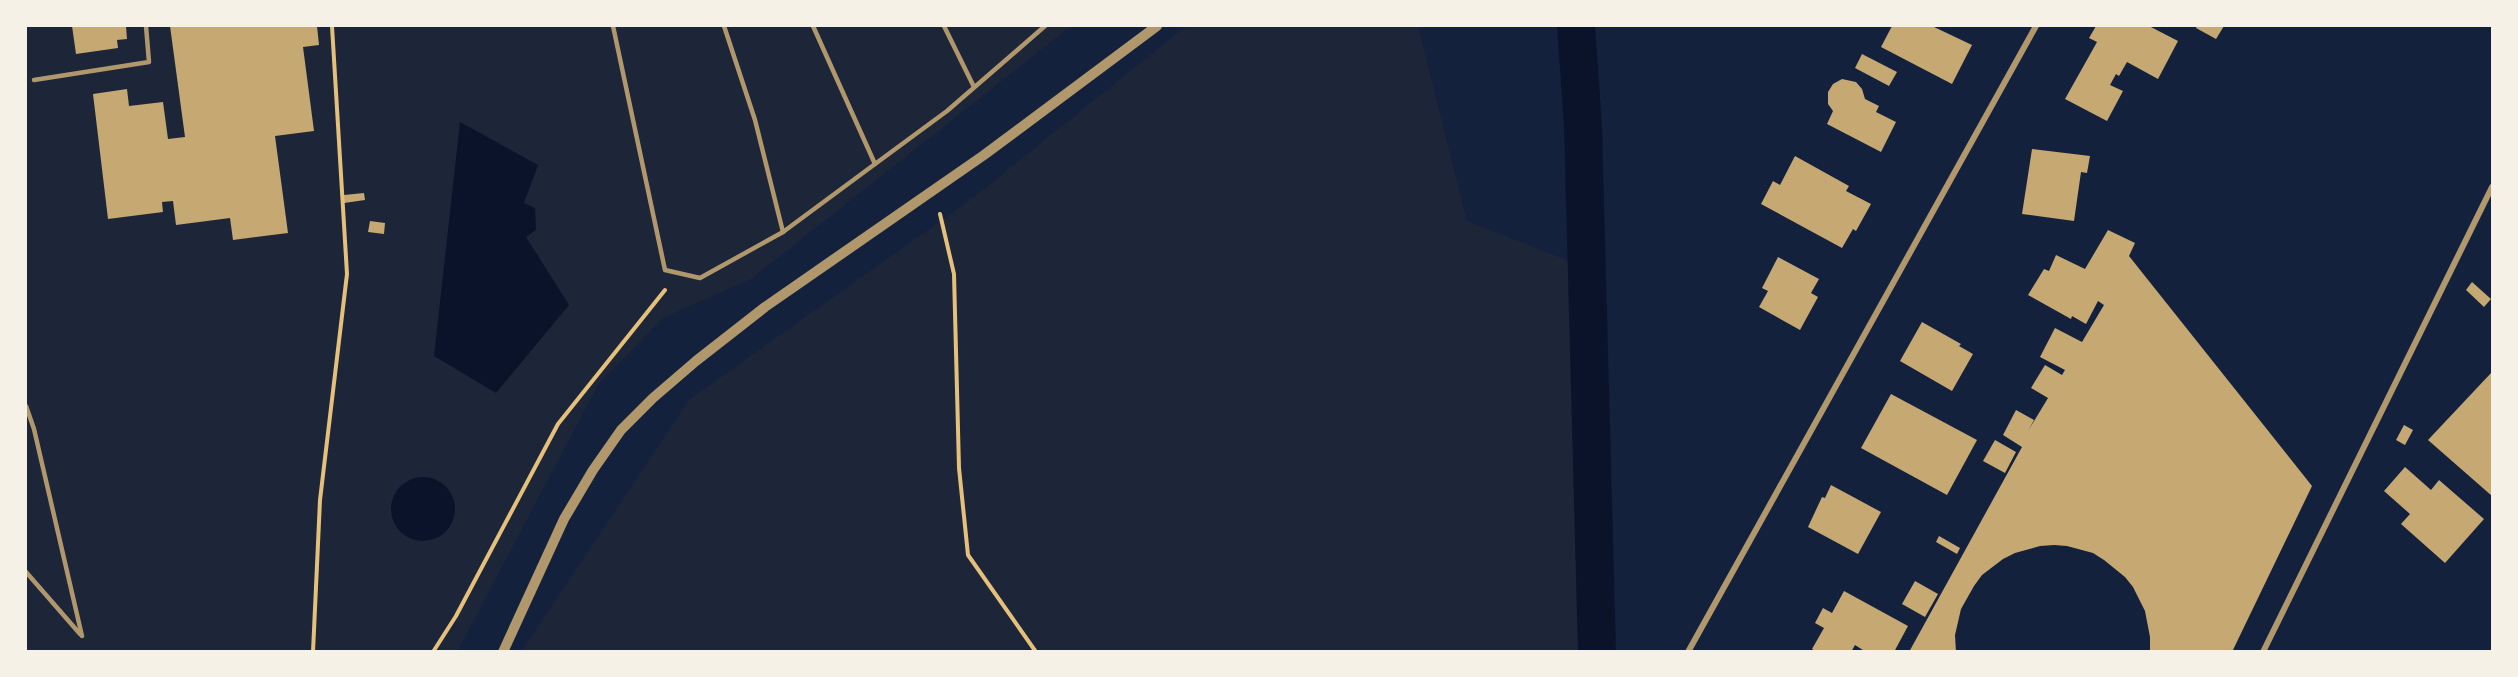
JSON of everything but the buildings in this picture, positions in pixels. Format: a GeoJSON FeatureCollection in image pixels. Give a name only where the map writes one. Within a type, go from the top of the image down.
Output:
{"type":"FeatureCollection","features":[{"type":"Feature","properties":{"kind":"street"},"geometry":{"type":"LineString","coordinates":[[503,651],[564,519],[593,470],[621,430],[653,398],[765,307],[984,155],[1157,26]]}},
{"type":"Feature","properties":{"kind":"street"},"geometry":{"type":"LineString","coordinates":[[1688,651],[2036,26]]}},
{"type":"Feature","properties":{"kind":"street"},"geometry":{"type":"LineString","coordinates":[[2263,651],[2493,187]]}},
{"type":"Feature","properties":{"kind":"lane"},"geometry":{"type":"LineString","coordinates":[[34,80],[149,62],[146,26]]}},
{"type":"Feature","properties":{"kind":"lane"},"geometry":{"type":"LineString","coordinates":[[613,26],[665,270],[700,278],[783,232],[875,165],[947,111],[1045,26]]}},
{"type":"Feature","properties":{"kind":"lane"},"geometry":{"type":"LineString","coordinates":[[723,26],[754,120],[783,232]]}},
{"type":"Feature","properties":{"kind":"lane"},"geometry":{"type":"LineString","coordinates":[[813,26],[875,165]]}},
{"type":"Feature","properties":{"kind":"lane"},"geometry":{"type":"LineString","coordinates":[[944,26],[974,87]]}},
{"type":"Feature","properties":{"kind":"lane"},"geometry":{"type":"LineString","coordinates":[[26,406],[34,429],[82,636],[26,572]]}},
{"type":"Feature","properties":{"kind":"path"},"geometry":{"type":"LineString","coordinates":[[313,651],[320,500],[347,274],[332,26]]}},
{"type":"Feature","properties":{"kind":"path"},"geometry":{"type":"LineString","coordinates":[[934,188],[954,274],[959,468],[968,555],[1036,651]]}},
{"type":"Feature","properties":{"kind":"path"},"geometry":{"type":"LineString","coordinates":[[433,651],[456,616],[558,424],[678,273]]}},
{"type":"Feature","properties":{"kind":"shaded area"},"geometry":{"type":"Polygon","coordinates":[[[26,26],[1071,26],[751,279],[663,318],[599,383],[457,652],[26,651],[26,26]]]}},
{"type":"Feature","properties":{"kind":"shaded area"},"geometry":{"type":"Polygon","coordinates":[[[1186,26],[1418,26],[1467,221],[1587,268],[1611,651],[521,652],[690,399],[973,198],[1186,26]]]}},
{"type":"Feature","properties":{"kind":"shaded area"},"geometry":{"type":"Polygon","coordinates":[[[460,122],[538,165],[524,203],[535,208],[536,230],[526,237],[569,305],[496,393],[434,356],[460,122]]]}},
{"type":"Feature","properties":{"kind":"shaded area"},"geometry":{"type":"Polygon","coordinates":[[[423,477],[441,483],[449,491],[455,509],[449,527],[441,535],[423,541],[405,535],[397,527],[391,509],[397,491],[405,483],[423,477]]]}},
{"type":"Feature","properties":{"kind":"waterway"},"geometry":{"type":"LineString","coordinates":[[1576,26],[1583,126],[1597,652]]}}]}
